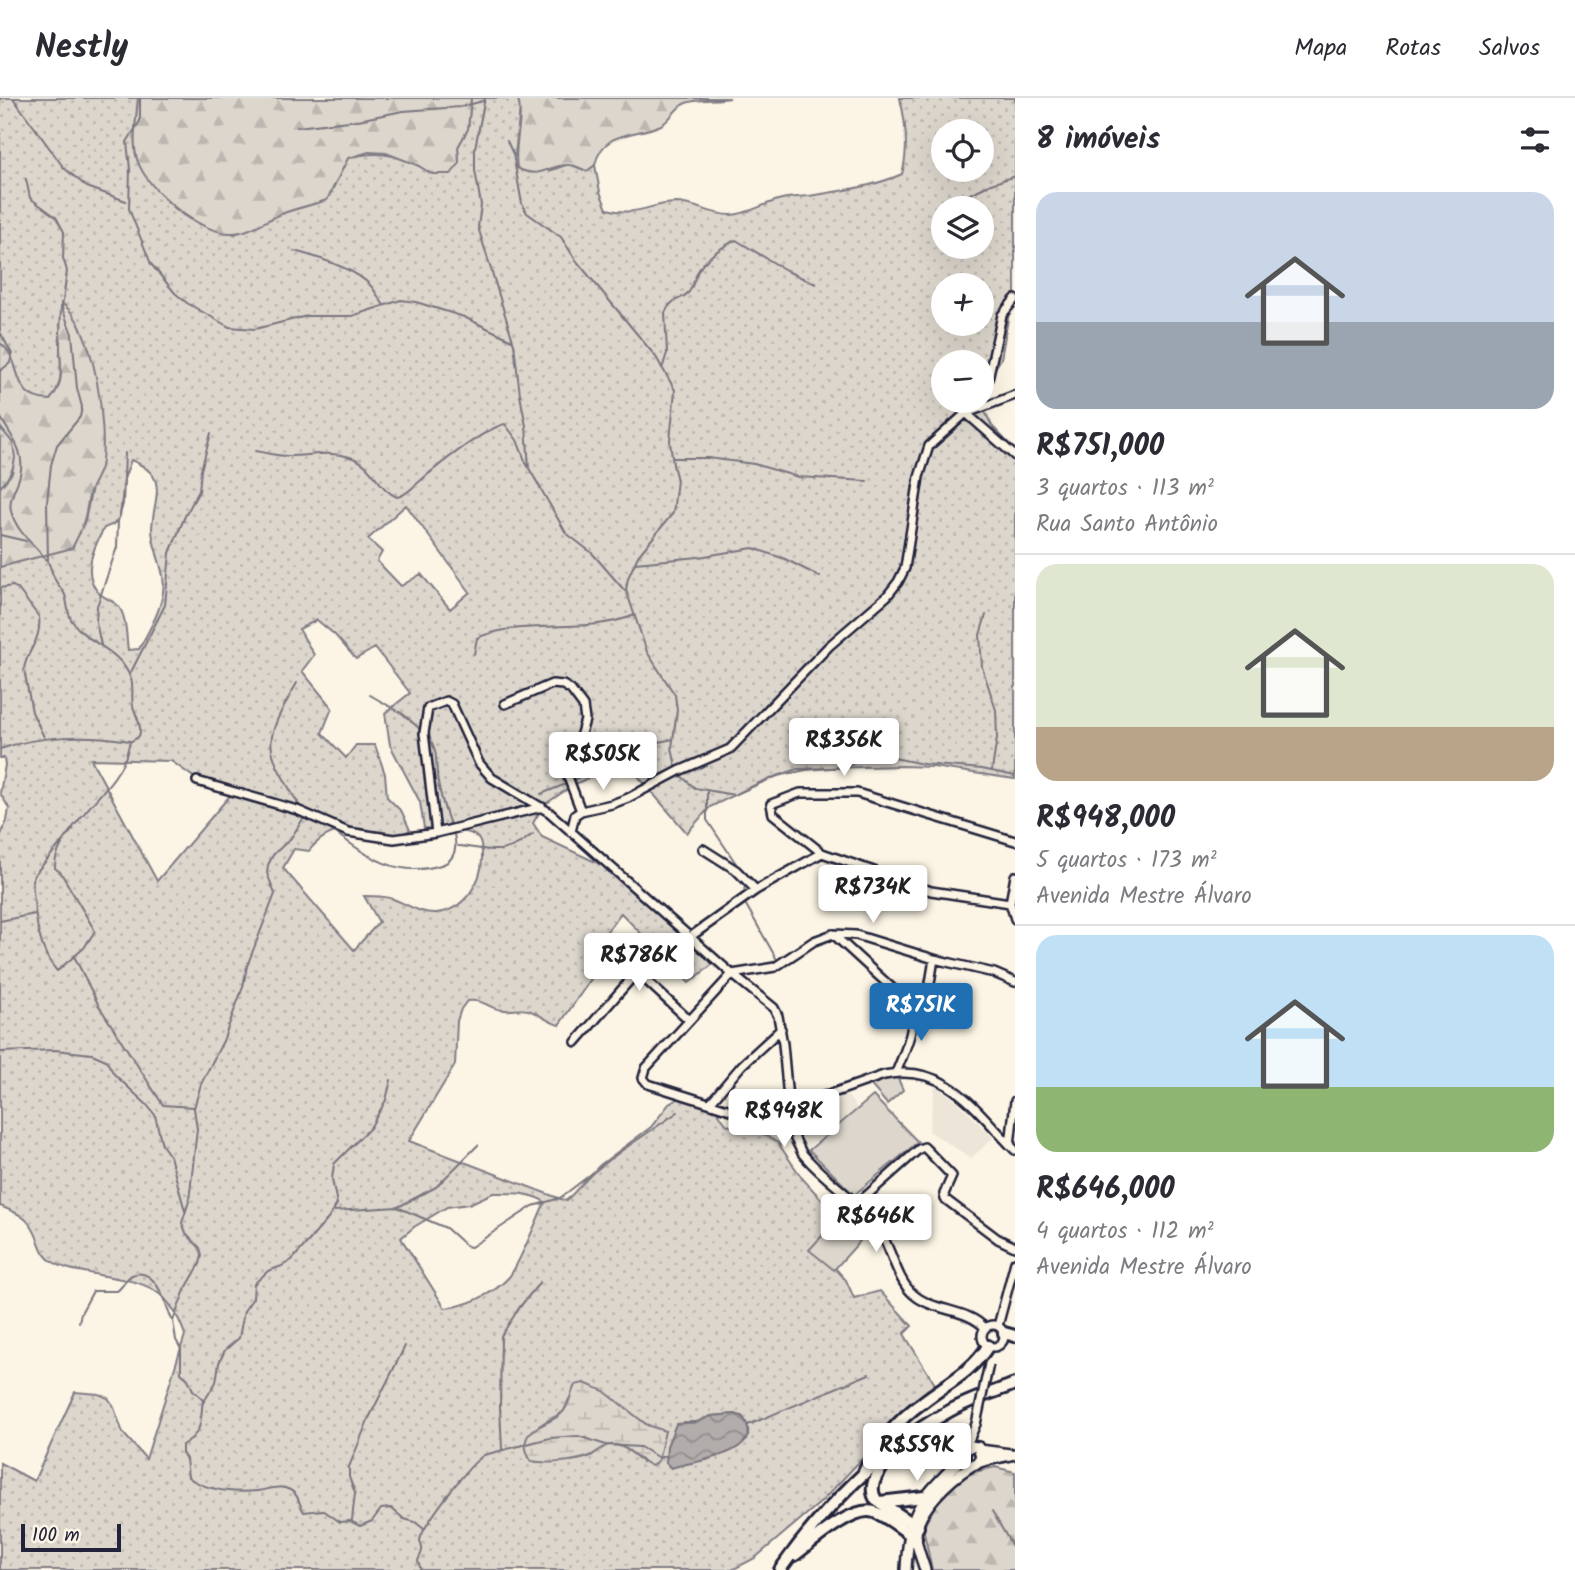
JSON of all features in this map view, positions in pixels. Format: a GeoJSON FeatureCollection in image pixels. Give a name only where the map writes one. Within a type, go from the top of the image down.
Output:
{"type":"FeatureCollection","features":[{"type":"Feature","properties":{"kind":"main road"},"geometry":{"type":"LineString","coordinates":[[861,1477],[879,1446],[908,1414],[978,1362],[990,1347]]}},
{"type":"Feature","properties":{"kind":"main road"},"geometry":{"type":"LineString","coordinates":[[783,1565],[818,1519],[895,1448],[947,1412],[1015,1384]]}},
{"type":"Feature","properties":{"kind":"main road"},"geometry":{"type":"LineString","coordinates":[[895,1448],[874,1481],[873,1495],[914,1530]]}},
{"type":"Feature","properties":{"kind":"main road"},"geometry":{"type":"LineString","coordinates":[[880,1503],[924,1497]]}},
{"type":"Feature","properties":{"kind":"main road"},"geometry":{"type":"LineString","coordinates":[[783,1565],[830,1529],[863,1510],[878,1513],[914,1530]]}},
{"type":"Feature","properties":{"kind":"street"},"geometry":{"type":"LineString","coordinates":[[994,352],[1002,315],[1015,299]]}},
{"type":"Feature","properties":{"kind":"street"},"geometry":{"type":"LineString","coordinates":[[994,403],[1015,395]]}},
{"type":"Feature","properties":{"kind":"street"},"geometry":{"type":"LineString","coordinates":[[571,832],[575,815],[581,811],[620,802],[734,746],[829,646],[887,596],[898,582],[907,560],[919,477],[929,446],[966,413],[1015,456]]}},
{"type":"Feature","properties":{"kind":"street"},"geometry":{"type":"LineString","coordinates":[[505,704],[552,684],[563,685],[571,690],[583,706],[586,720],[568,777],[581,811]]}},
{"type":"Feature","properties":{"kind":"street"},"geometry":{"type":"LineString","coordinates":[[436,833],[424,729],[428,708],[442,701],[452,704],[484,771],[542,806],[774,1008],[781,1028],[795,1139],[802,1153],[857,1204],[879,1229],[910,1292],[921,1300],[974,1319],[985,1328]]}},
{"type":"Feature","properties":{"kind":"street"},"geometry":{"type":"LineString","coordinates":[[197,781],[297,810],[355,834],[394,839],[436,833],[542,806]]}},
{"type":"Feature","properties":{"kind":"street"},"geometry":{"type":"LineString","coordinates":[[1010,903],[931,891],[822,853],[773,814],[771,804],[800,793],[856,793],[1015,841]]}},
{"type":"Feature","properties":{"kind":"street"},"geometry":{"type":"LineString","coordinates":[[703,849],[736,870],[756,890]]}},
{"type":"Feature","properties":{"kind":"street"},"geometry":{"type":"LineString","coordinates":[[690,937],[756,890],[822,853]]}},
{"type":"Feature","properties":{"kind":"street"},"geometry":{"type":"LineString","coordinates":[[1015,876],[1010,903],[1015,919]]}},
{"type":"Feature","properties":{"kind":"street"},"geometry":{"type":"LineString","coordinates":[[834,934],[905,1000],[912,1011],[912,1024],[897,1073]]}},
{"type":"Feature","properties":{"kind":"street"},"geometry":{"type":"LineString","coordinates":[[1012,1147],[956,1089],[934,1078],[918,1074],[897,1073],[765,1118],[753,1119],[648,1084],[643,1074],[688,1020],[732,974],[775,967],[814,941],[834,934],[856,935],[1015,982]]}},
{"type":"Feature","properties":{"kind":"street"},"geometry":{"type":"LineString","coordinates":[[609,946],[688,1020]]}},
{"type":"Feature","properties":{"kind":"street"},"geometry":{"type":"LineString","coordinates":[[912,1011],[928,1001],[934,959]]}},
{"type":"Feature","properties":{"kind":"street"},"geometry":{"type":"LineString","coordinates":[[576,1042],[637,972]]}},
{"type":"Feature","properties":{"kind":"street"},"geometry":{"type":"LineString","coordinates":[[710,1103],[747,1059],[781,1028]]}},
{"type":"Feature","properties":{"kind":"street"},"geometry":{"type":"LineString","coordinates":[[1012,1147],[1015,1101]]}},
{"type":"Feature","properties":{"kind":"street"},"geometry":{"type":"LineString","coordinates":[[857,1204],[924,1147],[951,1177],[944,1194],[945,1199],[998,1240],[1015,1247]]}},
{"type":"Feature","properties":{"kind":"street"},"geometry":{"type":"LineString","coordinates":[[990,1347],[1001,1344],[1006,1332],[1015,1262]]}},
{"type":"Feature","properties":{"kind":"street"},"geometry":{"type":"LineString","coordinates":[[1006,1332],[990,1325],[985,1328],[982,1339],[990,1347],[989,1364],[975,1427],[964,1453],[966,1460],[975,1464],[1014,1454]]}},
{"type":"Feature","properties":{"kind":"street"},"geometry":{"type":"LineString","coordinates":[[925,1570],[914,1530],[939,1493],[981,1457],[975,1427]]}},
{"type":"Feature","properties":{"kind":"street"},"geometry":{"type":"LineString","coordinates":[[906,1570],[924,1497],[970,1446],[1014,1454]]}},
{"type":"Feature","properties":{"kind":"shaded area"},"geometry":{"type":"Polygon","coordinates":[[[935,1085],[958,1102],[993,1138],[971,1158],[929,1131],[935,1085]]]}},
{"type":"Feature","properties":{"kind":"shaded area"},"geometry":{"type":"Polygon","coordinates":[[[847,1095],[857,1108],[807,1149],[798,1137],[795,1126],[798,1114],[847,1095]]]}},
{"type":"Feature","properties":{"kind":"green space"},"geometry":{"type":"Polygon","coordinates":[[[0,98],[138,98],[135,147],[138,162],[147,177],[168,201],[189,219],[235,234],[283,213],[327,200],[348,158],[382,154],[402,158],[432,173],[459,164],[458,147],[468,129],[471,98],[518,98],[520,107],[515,156],[549,171],[569,164],[587,171],[595,165],[600,192],[607,209],[626,212],[675,203],[731,215],[782,199],[856,188],[902,174],[906,136],[900,98],[1015,98],[1015,307],[1009,313],[1001,359],[994,370],[994,350],[931,350],[931,413],[986,413],[992,426],[1015,450],[1015,779],[933,767],[797,769],[761,782],[710,807],[687,833],[637,775],[602,772],[575,784],[544,805],[533,823],[542,837],[633,883],[665,909],[713,964],[689,983],[621,913],[600,940],[609,953],[559,1025],[528,1010],[499,1010],[479,1002],[467,1001],[457,1021],[455,1065],[409,1141],[566,1201],[600,1165],[651,1127],[669,1104],[681,1097],[715,1108],[726,1124],[740,1130],[761,1133],[778,1143],[802,1178],[840,1220],[816,1247],[846,1280],[854,1298],[880,1291],[912,1326],[904,1334],[936,1386],[902,1417],[821,1502],[755,1558],[732,1570],[0,1570],[0,1463],[34,1481],[75,1392],[99,1394],[108,1398],[123,1433],[146,1459],[185,1335],[177,1316],[158,1293],[133,1282],[72,1270],[56,1264],[45,1255],[28,1222],[0,1206],[0,837],[9,808],[0,793],[5,765],[4,758],[0,758],[0,567],[72,548],[85,521],[92,487],[61,304],[61,374],[58,387],[50,400],[37,398],[22,386],[8,351],[0,343],[0,98]],[[131,460],[124,479],[120,516],[114,524],[104,528],[91,559],[90,575],[97,591],[122,611],[128,650],[139,649],[157,614],[164,586],[152,535],[157,489],[155,481],[151,473],[131,460]],[[406,505],[368,539],[382,552],[377,561],[401,586],[421,574],[450,609],[470,592],[406,505]],[[317,620],[299,629],[314,655],[302,671],[332,708],[322,733],[346,758],[356,745],[375,745],[385,774],[387,797],[402,812],[410,830],[395,835],[337,831],[320,840],[309,851],[294,849],[283,868],[354,950],[379,922],[364,896],[390,898],[424,912],[446,911],[463,901],[470,893],[479,875],[482,849],[477,838],[467,832],[424,828],[420,802],[390,745],[385,713],[410,693],[375,648],[356,659],[335,635],[317,620]],[[91,759],[157,881],[233,792],[202,783],[171,761],[91,759]],[[493,1193],[469,1204],[447,1207],[401,1238],[445,1308],[480,1298],[509,1277],[545,1202],[527,1195],[493,1193]],[[569,1399],[564,1411],[529,1435],[526,1442],[531,1461],[578,1460],[591,1456],[602,1447],[615,1445],[625,1448],[642,1462],[665,1431],[645,1423],[616,1400],[569,1399]],[[735,1414],[711,1416],[697,1422],[683,1422],[687,1462],[707,1460],[748,1436],[746,1422],[735,1414]]]}},
{"type":"Feature","properties":{"kind":"green space"},"geometry":{"type":"Polygon","coordinates":[[[138,98],[471,98],[468,129],[458,147],[459,164],[451,174],[432,174],[386,153],[369,152],[348,158],[327,200],[281,214],[245,231],[232,233],[205,227],[191,219],[164,198],[144,174],[135,147],[138,98]]]}},
{"type":"Feature","properties":{"kind":"green space"},"geometry":{"type":"Polygon","coordinates":[[[518,98],[730,98],[686,103],[661,125],[613,140],[605,145],[595,165],[587,171],[562,165],[533,173],[517,168],[520,115],[518,98]]]}},
{"type":"Feature","properties":{"kind":"green space"},"geometry":{"type":"Polygon","coordinates":[[[61,303],[73,314],[83,332],[90,354],[100,404],[103,450],[101,467],[90,492],[81,530],[72,548],[0,567],[0,488],[12,473],[15,458],[13,443],[0,427],[0,343],[8,351],[22,386],[28,393],[50,400],[58,388],[61,375],[61,303]]]}},
{"type":"Feature","properties":{"kind":"green space"},"geometry":{"type":"Polygon","coordinates":[[[0,427],[14,446],[15,459],[11,472],[0,488],[0,427]]]}},
{"type":"Feature","properties":{"kind":"green space"},"geometry":{"type":"Polygon","coordinates":[[[896,1074],[903,1090],[887,1104],[869,1083],[896,1074]]]}},
{"type":"Feature","properties":{"kind":"green space"},"geometry":{"type":"Polygon","coordinates":[[[873,1096],[918,1142],[854,1195],[809,1150],[873,1096]]]}},
{"type":"Feature","properties":{"kind":"green space"},"geometry":{"type":"Polygon","coordinates":[[[845,1211],[868,1232],[834,1270],[809,1250],[845,1211]]]}},
{"type":"Feature","properties":{"kind":"green space"},"geometry":{"type":"Polygon","coordinates":[[[584,1383],[604,1391],[647,1425],[665,1431],[658,1461],[652,1466],[624,1448],[611,1445],[577,1460],[531,1461],[526,1449],[529,1434],[563,1412],[575,1385],[584,1383]]]}},
{"type":"Feature","properties":{"kind":"green space"},"geometry":{"type":"Polygon","coordinates":[[[995,1467],[1015,1472],[1015,1570],[932,1570],[923,1528],[935,1506],[945,1491],[967,1474],[995,1467]]]}},
{"type":"Feature","properties":{"kind":"water"},"geometry":{"type":"Polygon","coordinates":[[[735,1414],[742,1416],[748,1429],[746,1439],[738,1447],[725,1454],[671,1468],[666,1463],[667,1446],[676,1424],[735,1414]]]}},
{"type":"Feature","properties":{"kind":"waterway"},"geometry":{"type":"LineString","coordinates":[[13,98],[64,168],[87,187],[126,201]]}},
{"type":"Feature","properties":{"kind":"waterway"},"geometry":{"type":"LineString","coordinates":[[140,98],[140,121],[127,142],[130,169],[129,209],[151,264],[187,303],[229,327],[255,329],[307,316],[352,316],[401,300],[464,317],[512,340]]}},
{"type":"Feature","properties":{"kind":"waterway"},"geometry":{"type":"LineString","coordinates":[[485,98],[475,148],[475,170],[481,205],[478,227],[514,344],[529,468]]}},
{"type":"Feature","properties":{"kind":"waterway"},"geometry":{"type":"LineString","coordinates":[[297,127],[358,120],[403,111],[460,107],[483,101]]}},
{"type":"Feature","properties":{"kind":"waterway"},"geometry":{"type":"LineString","coordinates":[[507,141],[513,154],[522,204],[527,213],[561,237],[575,259],[656,357],[675,390],[670,441],[677,480],[673,513],[638,556],[628,578],[626,590],[647,652],[675,695],[677,710],[672,748],[676,767]]}},
{"type":"Feature","properties":{"kind":"waterway"},"geometry":{"type":"LineString","coordinates":[[966,196],[1015,176]]}},
{"type":"Feature","properties":{"kind":"waterway"},"geometry":{"type":"LineString","coordinates":[[26,179],[30,198],[56,217],[64,232],[63,258],[67,271],[62,308],[72,334],[77,388],[82,407],[80,417],[57,445],[51,465],[47,502],[48,562]]}},
{"type":"Feature","properties":{"kind":"waterway"},"geometry":{"type":"LineString","coordinates":[[663,366],[667,353],[665,313],[671,304],[689,292],[705,261],[736,240],[789,272],[816,284]]}},
{"type":"Feature","properties":{"kind":"waterway"},"geometry":{"type":"LineString","coordinates":[[294,251],[324,260],[355,274],[371,286],[383,304]]}},
{"type":"Feature","properties":{"kind":"waterway"},"geometry":{"type":"LineString","coordinates":[[0,332],[12,354],[10,363],[0,371]]}},
{"type":"Feature","properties":{"kind":"waterway"},"geometry":{"type":"LineString","coordinates":[[0,416],[21,458],[20,475],[11,502],[14,519],[48,562],[65,595],[72,621],[87,636],[112,653],[126,668],[132,682],[133,706],[140,728],[138,737],[130,742],[119,771],[78,820],[69,833],[61,845],[56,857],[55,868],[61,873],[95,931],[84,948],[57,971],[41,940],[32,880],[34,875],[73,829]]}},
{"type":"Feature","properties":{"kind":"waterway"},"geometry":{"type":"LineString","coordinates":[[256,451],[284,456],[329,454],[353,458],[366,466],[385,489],[397,497],[406,493],[473,440],[505,424],[517,440],[526,463],[566,533],[592,553],[625,591]]}},
{"type":"Feature","properties":{"kind":"waterway"},"geometry":{"type":"LineString","coordinates":[[130,674],[165,605],[170,553],[199,491],[201,470],[211,433]]}},
{"type":"Feature","properties":{"kind":"waterway"},"geometry":{"type":"LineString","coordinates":[[101,645],[96,622],[97,606],[117,547],[118,521],[123,504],[125,453]]}},
{"type":"Feature","properties":{"kind":"waterway"},"geometry":{"type":"LineString","coordinates":[[672,458],[708,458],[754,464],[798,477],[867,481]]}},
{"type":"Feature","properties":{"kind":"waterway"},"geometry":{"type":"LineString","coordinates":[[0,535],[26,541]]}},
{"type":"Feature","properties":{"kind":"waterway"},"geometry":{"type":"LineString","coordinates":[[635,563],[699,557],[753,548],[785,559],[820,577]]}},
{"type":"Feature","properties":{"kind":"waterway"},"geometry":{"type":"LineString","coordinates":[[0,588],[13,586],[18,589],[39,617],[38,633],[24,669],[32,712],[45,739]]}},
{"type":"Feature","properties":{"kind":"waterway"},"geometry":{"type":"LineString","coordinates":[[474,654],[477,638],[495,632],[596,624],[635,615]]}},
{"type":"Feature","properties":{"kind":"waterway"},"geometry":{"type":"LineString","coordinates":[[986,615],[980,635],[982,667],[996,710],[997,738],[992,770]]}},
{"type":"Feature","properties":{"kind":"waterway"},"geometry":{"type":"LineString","coordinates":[[297,683],[277,719],[271,744],[273,756],[299,805]]}},
{"type":"Feature","properties":{"kind":"waterway"},"geometry":{"type":"LineString","coordinates":[[370,695],[403,714],[421,730]]}},
{"type":"Feature","properties":{"kind":"waterway"},"geometry":{"type":"LineString","coordinates":[[0,749],[15,744],[64,737],[130,741]]}},
{"type":"Feature","properties":{"kind":"waterway"},"geometry":{"type":"LineString","coordinates":[[429,738],[434,748],[439,788],[451,827]]}},
{"type":"Feature","properties":{"kind":"waterway"},"geometry":{"type":"LineString","coordinates":[[571,782],[591,770],[609,746],[614,746],[619,757],[640,746],[673,739]]}},
{"type":"Feature","properties":{"kind":"waterway"},"geometry":{"type":"LineString","coordinates":[[680,775],[695,788],[734,795],[777,776],[842,767],[880,755],[923,764],[982,769],[1015,776]]}},
{"type":"Feature","properties":{"kind":"waterway"},"geometry":{"type":"LineString","coordinates":[[541,794],[566,784]]}},
{"type":"Feature","properties":{"kind":"waterway"},"geometry":{"type":"LineString","coordinates":[[707,792],[707,820],[739,868]]}},
{"type":"Feature","properties":{"kind":"waterway"},"geometry":{"type":"LineString","coordinates":[[309,819],[303,819],[268,865],[267,873],[275,894],[247,966],[243,987],[223,1041],[201,1084],[194,1108],[197,1129],[189,1201],[182,1223],[202,1255],[173,1321],[176,1340],[181,1349],[181,1373],[203,1399],[200,1426],[194,1436],[182,1445],[182,1453],[186,1459],[188,1477],[212,1488],[239,1492],[286,1488],[295,1494],[304,1512],[323,1510],[340,1522],[350,1521],[360,1526],[372,1521],[381,1509],[391,1508],[404,1519],[415,1522],[424,1529]]}},
{"type":"Feature","properties":{"kind":"waterway"},"geometry":{"type":"LineString","coordinates":[[326,826],[379,861],[408,869],[424,869],[450,860],[455,848],[454,834]]}},
{"type":"Feature","properties":{"kind":"waterway"},"geometry":{"type":"LineString","coordinates":[[458,846],[505,849],[523,842],[533,834]]}},
{"type":"Feature","properties":{"kind":"waterway"},"geometry":{"type":"LineString","coordinates":[[744,893],[745,884]]}},
{"type":"Feature","properties":{"kind":"waterway"},"geometry":{"type":"LineString","coordinates":[[746,905],[776,958]]}},
{"type":"Feature","properties":{"kind":"waterway"},"geometry":{"type":"LineString","coordinates":[[0,921],[35,914]]}},
{"type":"Feature","properties":{"kind":"waterway"},"geometry":{"type":"LineString","coordinates":[[75,958],[99,1006],[163,1105],[193,1107]]}},
{"type":"Feature","properties":{"kind":"waterway"},"geometry":{"type":"LineString","coordinates":[[0,1052],[55,1050],[92,1054],[106,1060],[114,1074],[155,1115],[162,1145],[170,1156],[185,1211]]}},
{"type":"Feature","properties":{"kind":"waterway"},"geometry":{"type":"LineString","coordinates":[[203,1403],[216,1382],[219,1363],[225,1350],[239,1338],[244,1311],[253,1298],[254,1284],[268,1271],[292,1260],[328,1219],[337,1204],[332,1179],[334,1164],[370,1128],[386,1100],[391,1080]]}},
{"type":"Feature","properties":{"kind":"waterway"},"geometry":{"type":"LineString","coordinates":[[397,1207],[446,1228],[466,1246],[471,1247],[533,1206],[560,1198],[678,1112]]}},
{"type":"Feature","properties":{"kind":"waterway"},"geometry":{"type":"LineString","coordinates":[[334,1211],[398,1207],[436,1187],[478,1145]]}},
{"type":"Feature","properties":{"kind":"waterway"},"geometry":{"type":"LineString","coordinates":[[79,1322],[93,1291],[117,1291],[130,1276],[140,1273],[148,1276],[159,1288],[172,1320]]}},
{"type":"Feature","properties":{"kind":"waterway"},"geometry":{"type":"LineString","coordinates":[[502,1449],[501,1336],[540,1282]]}},
{"type":"Feature","properties":{"kind":"waterway"},"geometry":{"type":"LineString","coordinates":[[352,1520],[355,1493],[349,1477],[349,1467],[368,1420],[405,1346]]}},
{"type":"Feature","properties":{"kind":"waterway"},"geometry":{"type":"LineString","coordinates":[[748,1425],[869,1374]]}},
{"type":"Feature","properties":{"kind":"waterway"},"geometry":{"type":"LineString","coordinates":[[421,1570],[418,1561],[423,1532],[458,1481],[484,1455],[550,1438],[578,1436],[606,1445],[640,1447],[659,1458],[667,1455]]}},
{"type":"Feature","properties":{"kind":"waterway"},"geometry":{"type":"LineString","coordinates":[[992,1511],[1015,1551]]}}]}
